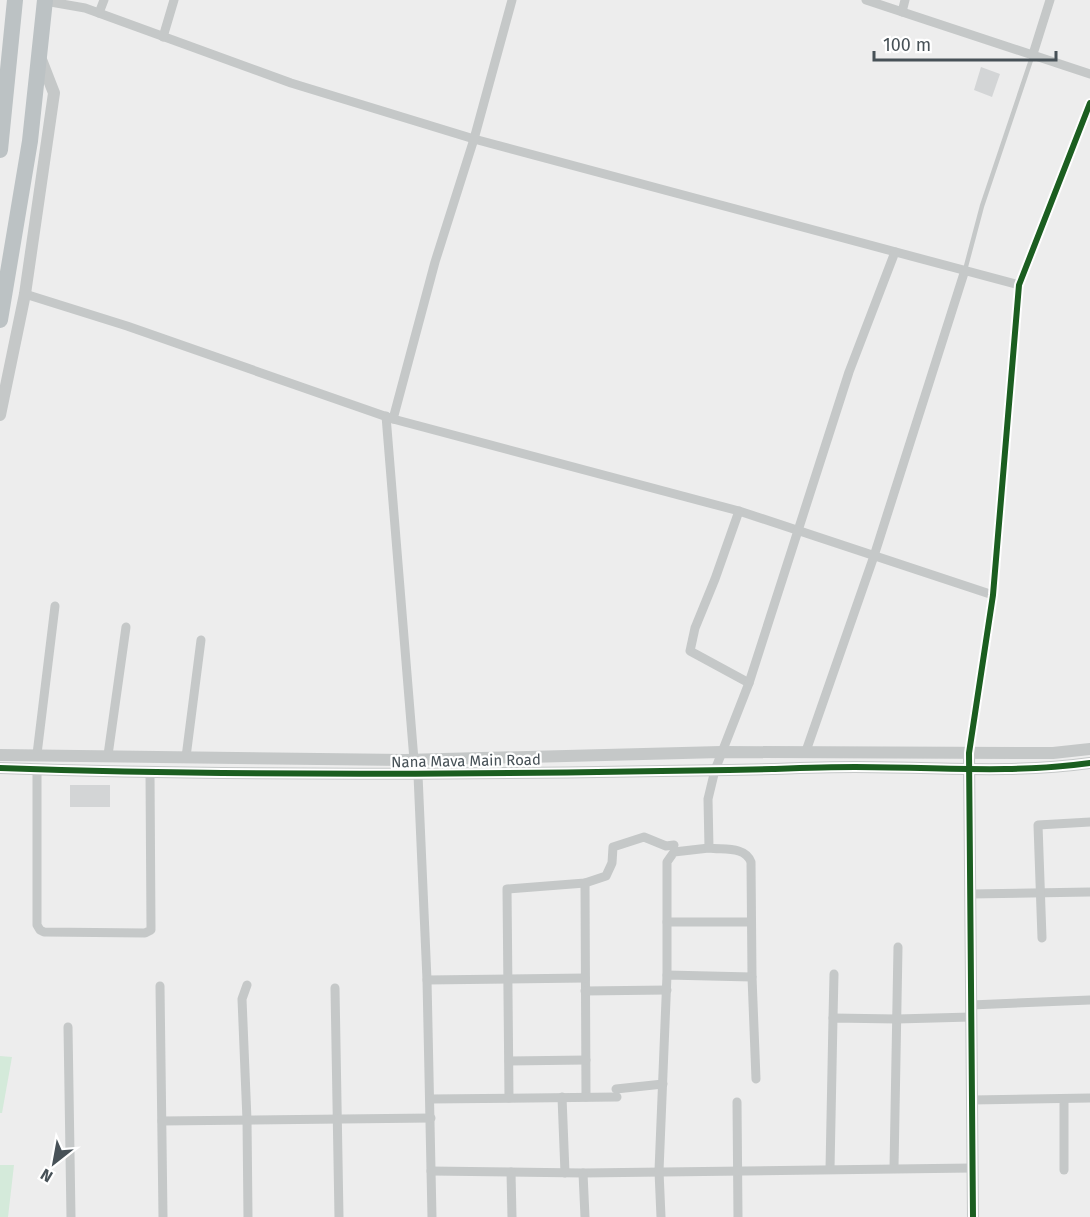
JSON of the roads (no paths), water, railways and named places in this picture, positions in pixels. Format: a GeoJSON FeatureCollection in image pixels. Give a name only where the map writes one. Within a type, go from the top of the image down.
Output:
{"type":"FeatureCollection","features":[{"type":"Feature","properties":{"kind":"highway"},"geometry":{"type":"LineString","coordinates":[[0,150],[15,0]]}},
{"type":"Feature","properties":{"kind":"highway"},"geometry":{"type":"LineString","coordinates":[[0,320],[30,141],[45,1]]}},
{"type":"Feature","properties":{"kind":"street"},"geometry":{"type":"LineString","coordinates":[[99,13],[104,0]]}},
{"type":"Feature","properties":{"kind":"street"},"geometry":{"type":"LineString","coordinates":[[163,37],[174,0]]}},
{"type":"Feature","properties":{"kind":"street"},"geometry":{"type":"LineString","coordinates":[[432,1217],[427,980],[418,775],[414,760],[390,418],[435,262],[474,139],[512,0]]}},
{"type":"Feature","properties":{"kind":"street"},"geometry":{"type":"LineString","coordinates":[[866,0],[1090,74]]}},
{"type":"Feature","properties":{"kind":"street"},"geometry":{"type":"LineString","coordinates":[[902,12],[905,0]]}},
{"type":"Feature","properties":{"kind":"street"},"geometry":{"type":"LineString","coordinates":[[1033,54],[1050,0]]}},
{"type":"Feature","properties":{"kind":"street"},"geometry":{"type":"LineString","coordinates":[[45,1],[85,8],[291,83],[474,139],[1019,285]]}},
{"type":"Feature","properties":{"kind":"street"},"geometry":{"type":"LineString","coordinates":[[0,415],[25,294],[54,93],[39,55]]}},
{"type":"Feature","properties":{"kind":"street"},"geometry":{"type":"LineString","coordinates":[[973,1217],[969,753],[993,595],[1019,285],[1090,103]]}},
{"type":"Feature","properties":{"kind":"street"},"geometry":{"type":"LineString","coordinates":[[709,848],[708,799],[715,770],[749,683],[849,372],[895,252]]}},
{"type":"Feature","properties":{"kind":"street"},"geometry":{"type":"LineString","coordinates":[[806,751],[874,556],[965,270]]}},
{"type":"Feature","properties":{"kind":"street"},"geometry":{"type":"LineString","coordinates":[[25,294],[127,326],[390,418],[739,511],[993,595]]}},
{"type":"Feature","properties":{"kind":"street"},"geometry":{"type":"LineString","coordinates":[[739,511],[695,628],[690,651],[749,683]]}},
{"type":"Feature","properties":{"kind":"street"},"geometry":{"type":"LineString","coordinates":[[37,754],[55,606]]}},
{"type":"Feature","properties":{"kind":"street"},"geometry":{"type":"LineString","coordinates":[[108,755],[126,627]]}},
{"type":"Feature","properties":{"kind":"street"},"geometry":{"type":"LineString","coordinates":[[186,757],[201,640]]}},
{"type":"Feature","properties":{"kind":"street","name":"Nana Mava Main Road"},"geometry":{"type":"LineString","coordinates":[[0,755],[414,760],[806,751],[1053,753],[1090,749]]}},
{"type":"Feature","properties":{"kind":"street","name":"Nana Mava Main Road"},"geometry":{"type":"LineString","coordinates":[[0,768],[418,775],[855,767],[969,770],[1090,764]]}},
{"type":"Feature","properties":{"kind":"street"},"geometry":{"type":"LineString","coordinates":[[37,770],[37,925],[44,932],[145,933],[151,930],[150,772]]}},
{"type":"Feature","properties":{"kind":"street"},"geometry":{"type":"LineString","coordinates":[[1042,939],[1038,825],[1090,822]]}},
{"type":"Feature","properties":{"kind":"street"},"geometry":{"type":"LineString","coordinates":[[509,1098],[507,889],[585,884],[606,876],[612,863],[613,847],[644,837],[666,846],[674,845]]}},
{"type":"Feature","properties":{"kind":"street"},"geometry":{"type":"LineString","coordinates":[[661,1217],[660,1171],[667,990],[666,874],[667,862],[675,852],[709,848],[744,851],[749,856],[751,862],[756,1079]]}},
{"type":"Feature","properties":{"kind":"street"},"geometry":{"type":"LineString","coordinates":[[585,884],[586,1097]]}},
{"type":"Feature","properties":{"kind":"street"},"geometry":{"type":"LineString","coordinates":[[971,894],[1090,892]]}},
{"type":"Feature","properties":{"kind":"street"},"geometry":{"type":"LineString","coordinates":[[667,922],[751,922]]}},
{"type":"Feature","properties":{"kind":"street"},"geometry":{"type":"LineString","coordinates":[[894,1168],[898,947]]}},
{"type":"Feature","properties":{"kind":"street"},"geometry":{"type":"LineString","coordinates":[[830,1169],[834,974]]}},
{"type":"Feature","properties":{"kind":"street"},"geometry":{"type":"LineString","coordinates":[[667,975],[752,977]]}},
{"type":"Feature","properties":{"kind":"street"},"geometry":{"type":"LineString","coordinates":[[427,980],[585,978]]}},
{"type":"Feature","properties":{"kind":"street"},"geometry":{"type":"LineString","coordinates":[[247,985],[242,999],[248,1217]]}},
{"type":"Feature","properties":{"kind":"street"},"geometry":{"type":"LineString","coordinates":[[160,986],[163,1217]]}},
{"type":"Feature","properties":{"kind":"street"},"geometry":{"type":"LineString","coordinates":[[335,988],[339,1217]]}},
{"type":"Feature","properties":{"kind":"street"},"geometry":{"type":"LineString","coordinates":[[585,991],[667,990]]}},
{"type":"Feature","properties":{"kind":"street"},"geometry":{"type":"LineString","coordinates":[[833,1018],[897,1019],[1090,1000]]}},
{"type":"Feature","properties":{"kind":"street"},"geometry":{"type":"LineString","coordinates":[[68,1027],[71,1217]]}},
{"type":"Feature","properties":{"kind":"street"},"geometry":{"type":"LineString","coordinates":[[509,1061],[586,1060]]}},
{"type":"Feature","properties":{"kind":"street"},"geometry":{"type":"LineString","coordinates":[[430,1099],[586,1097],[663,1084]]}},
{"type":"Feature","properties":{"kind":"street"},"geometry":{"type":"LineString","coordinates":[[562,1097],[565,1173]]}},
{"type":"Feature","properties":{"kind":"street"},"geometry":{"type":"LineString","coordinates":[[972,1100],[1090,1098]]}},
{"type":"Feature","properties":{"kind":"street"},"geometry":{"type":"LineString","coordinates":[[1064,1099],[1064,1170]]}},
{"type":"Feature","properties":{"kind":"street"},"geometry":{"type":"LineString","coordinates":[[737,1102],[738,1217]]}},
{"type":"Feature","properties":{"kind":"street"},"geometry":{"type":"LineString","coordinates":[[162,1121],[431,1118]]}},
{"type":"Feature","properties":{"kind":"street"},"geometry":{"type":"LineString","coordinates":[[431,1171],[583,1173],[972,1168]]}},
{"type":"Feature","properties":{"kind":"street"},"geometry":{"type":"LineString","coordinates":[[511,1172],[512,1217]]}},
{"type":"Feature","properties":{"kind":"street"},"geometry":{"type":"LineString","coordinates":[[583,1173],[585,1217]]}},
{"type":"Feature","properties":{"kind":"lane"},"geometry":{"type":"LineString","coordinates":[[965,270],[982,206],[1033,54]]}}]}
